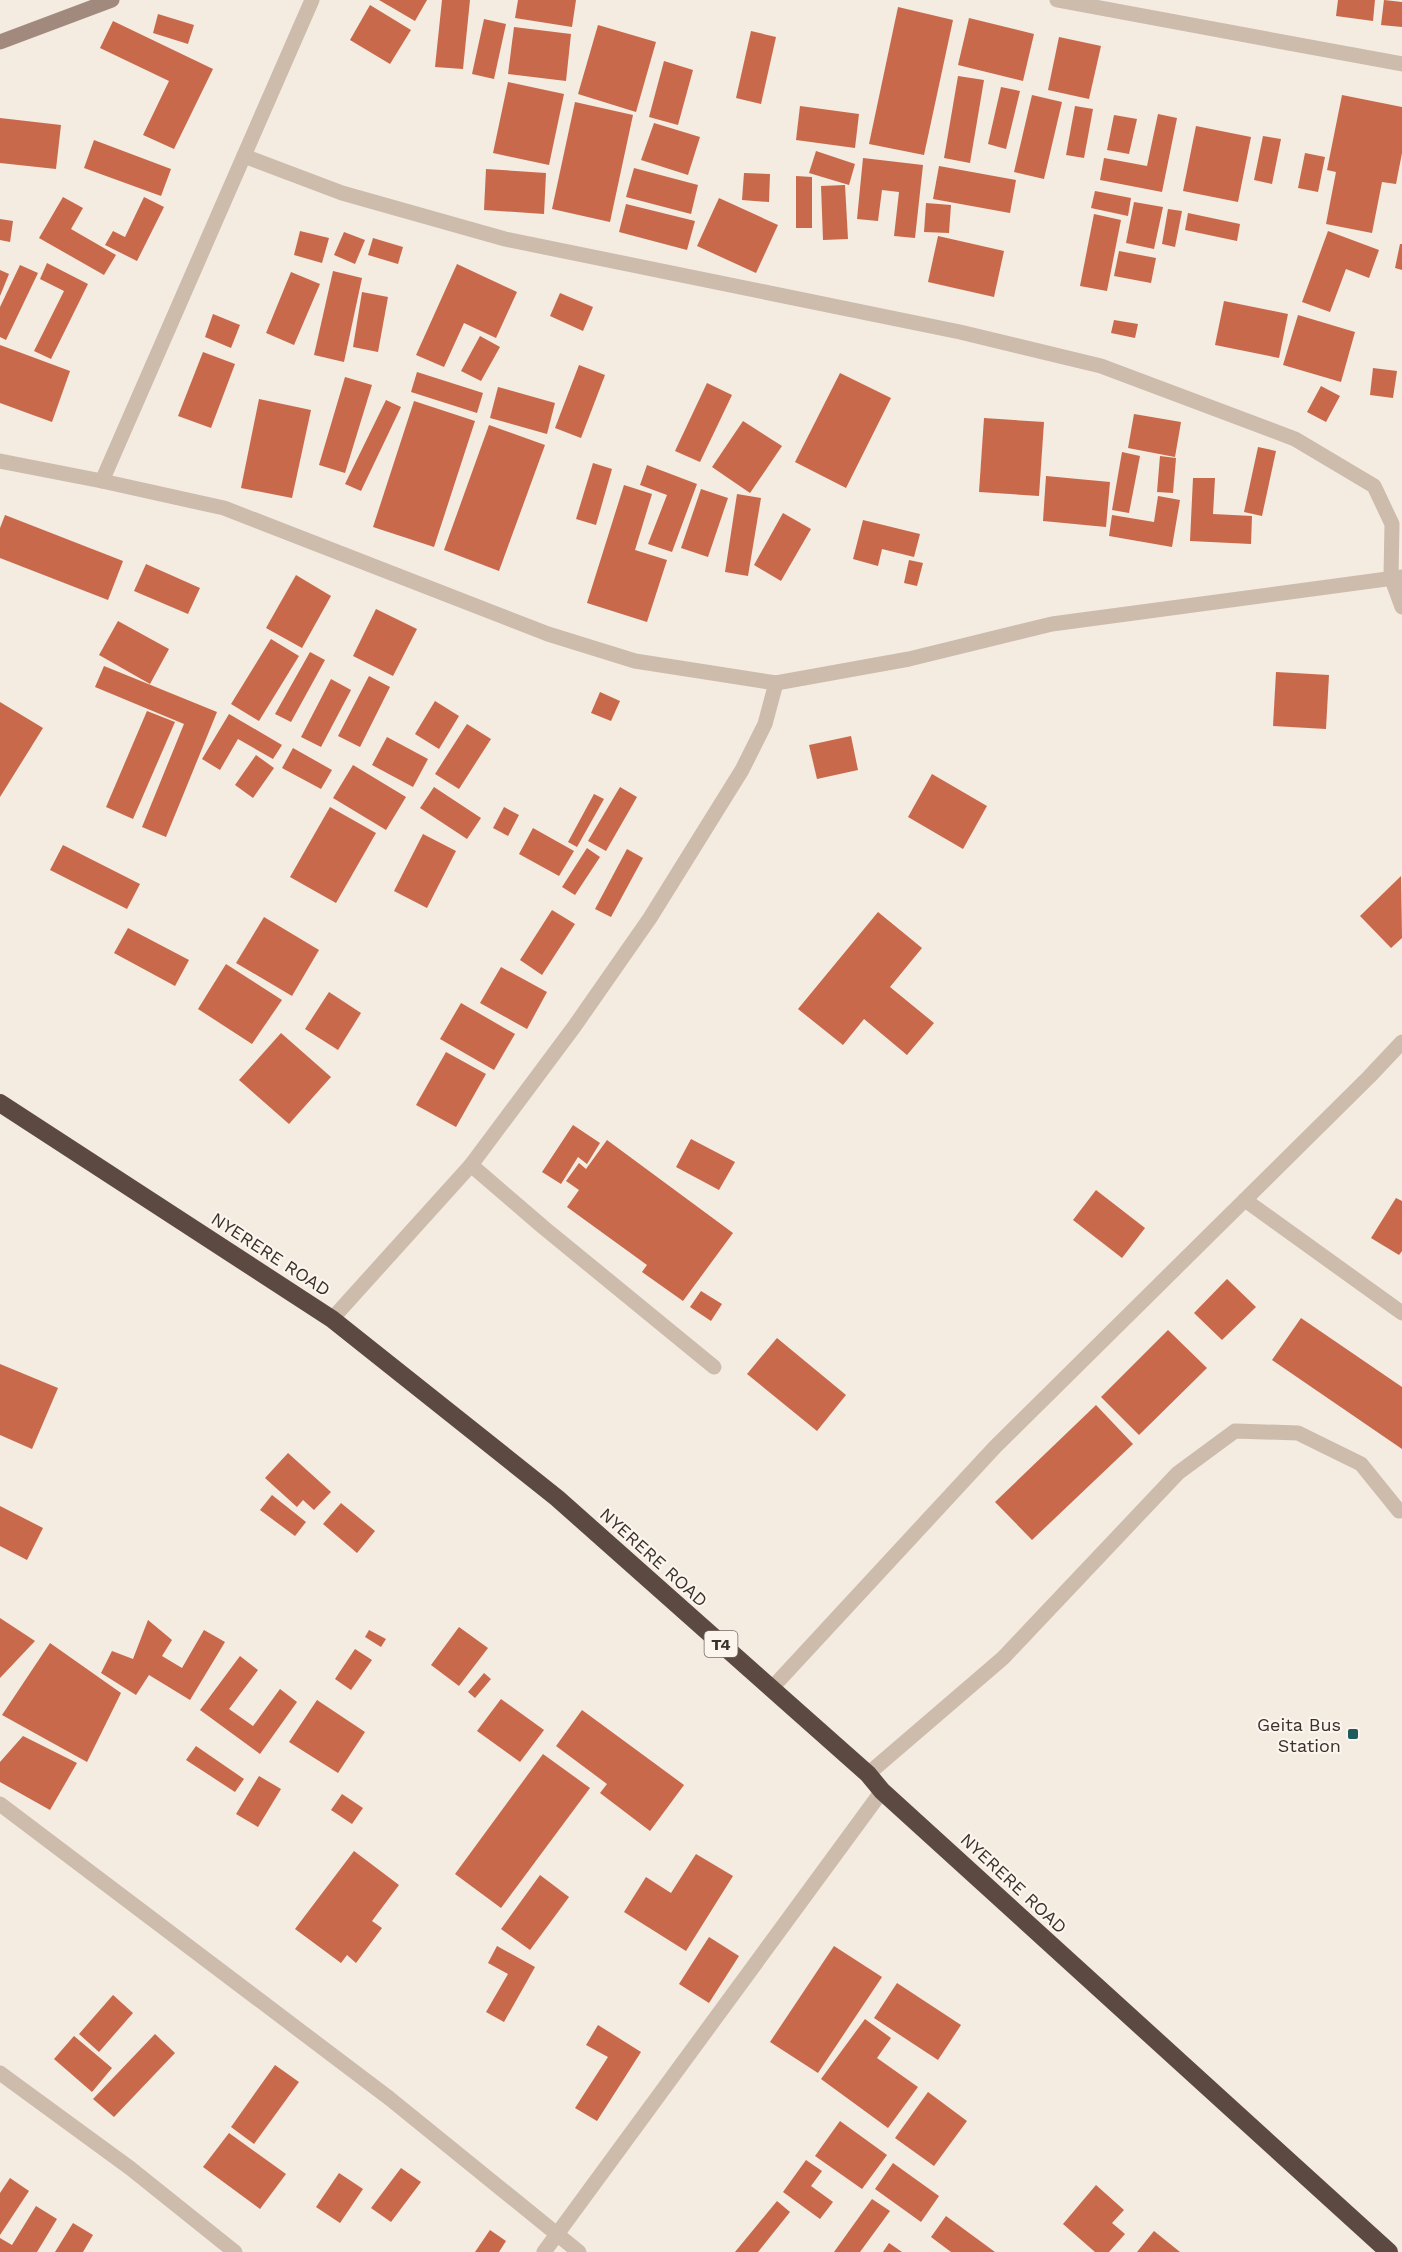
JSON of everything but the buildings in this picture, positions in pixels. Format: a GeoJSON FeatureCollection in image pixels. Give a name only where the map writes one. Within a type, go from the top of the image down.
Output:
{"type":"FeatureCollection","features":[{"type":"Feature","properties":{"kind":"highway","name":"NYERERE ROAD"},"geometry":{"type":"LineString","coordinates":[[0,1103],[332,1319],[557,1498],[867,1774],[882,1791],[1204,2086],[1389,2252]]}},
{"type":"Feature","properties":{"kind":"main road"},"geometry":{"type":"LineString","coordinates":[[0,42],[112,0]]}},
{"type":"Feature","properties":{"kind":"street"},"geometry":{"type":"LineString","coordinates":[[102,481],[312,0]]}},
{"type":"Feature","properties":{"kind":"street"},"geometry":{"type":"LineString","coordinates":[[1056,0],[1402,64]]}},
{"type":"Feature","properties":{"kind":"street"},"geometry":{"type":"LineString","coordinates":[[244,156],[342,193],[505,239],[960,332],[1101,366],[1295,439],[1374,486],[1392,524],[1402,607]]}},
{"type":"Feature","properties":{"kind":"street"},"geometry":{"type":"LineString","coordinates":[[0,461],[224,508],[548,634],[635,661],[776,683],[909,659],[1052,624],[1397,577]]}},
{"type":"Feature","properties":{"kind":"street"},"geometry":{"type":"LineString","coordinates":[[332,1319],[471,1164],[574,1027],[650,918],[742,770],[765,724],[776,683]]}},
{"type":"Feature","properties":{"kind":"street"},"geometry":{"type":"LineString","coordinates":[[771,1689],[995,1447],[1402,1042]]}},
{"type":"Feature","properties":{"kind":"street"},"geometry":{"type":"LineString","coordinates":[[471,1164],[543,1227],[714,1367]]}},
{"type":"Feature","properties":{"kind":"street"},"geometry":{"type":"LineString","coordinates":[[1245,1200],[1402,1313]]}},
{"type":"Feature","properties":{"kind":"street"},"geometry":{"type":"LineString","coordinates":[[867,1774],[1003,1658],[1178,1473],[1235,1431],[1298,1432],[1361,1464],[1399,1511]]}},
{"type":"Feature","properties":{"kind":"street"},"geometry":{"type":"LineString","coordinates":[[544,2252],[882,1791]]}},
{"type":"Feature","properties":{"kind":"street"},"geometry":{"type":"LineString","coordinates":[[0,1804],[389,2098],[579,2252]]}},
{"type":"Feature","properties":{"kind":"street"},"geometry":{"type":"LineString","coordinates":[[0,2073],[130,2168],[235,2252]]}},
{"type":"Feature","properties":{"kind":"place","name":"Geita Bus Station"},"geometry":{"type":"Point","coordinates":[1353,1734]}}]}
